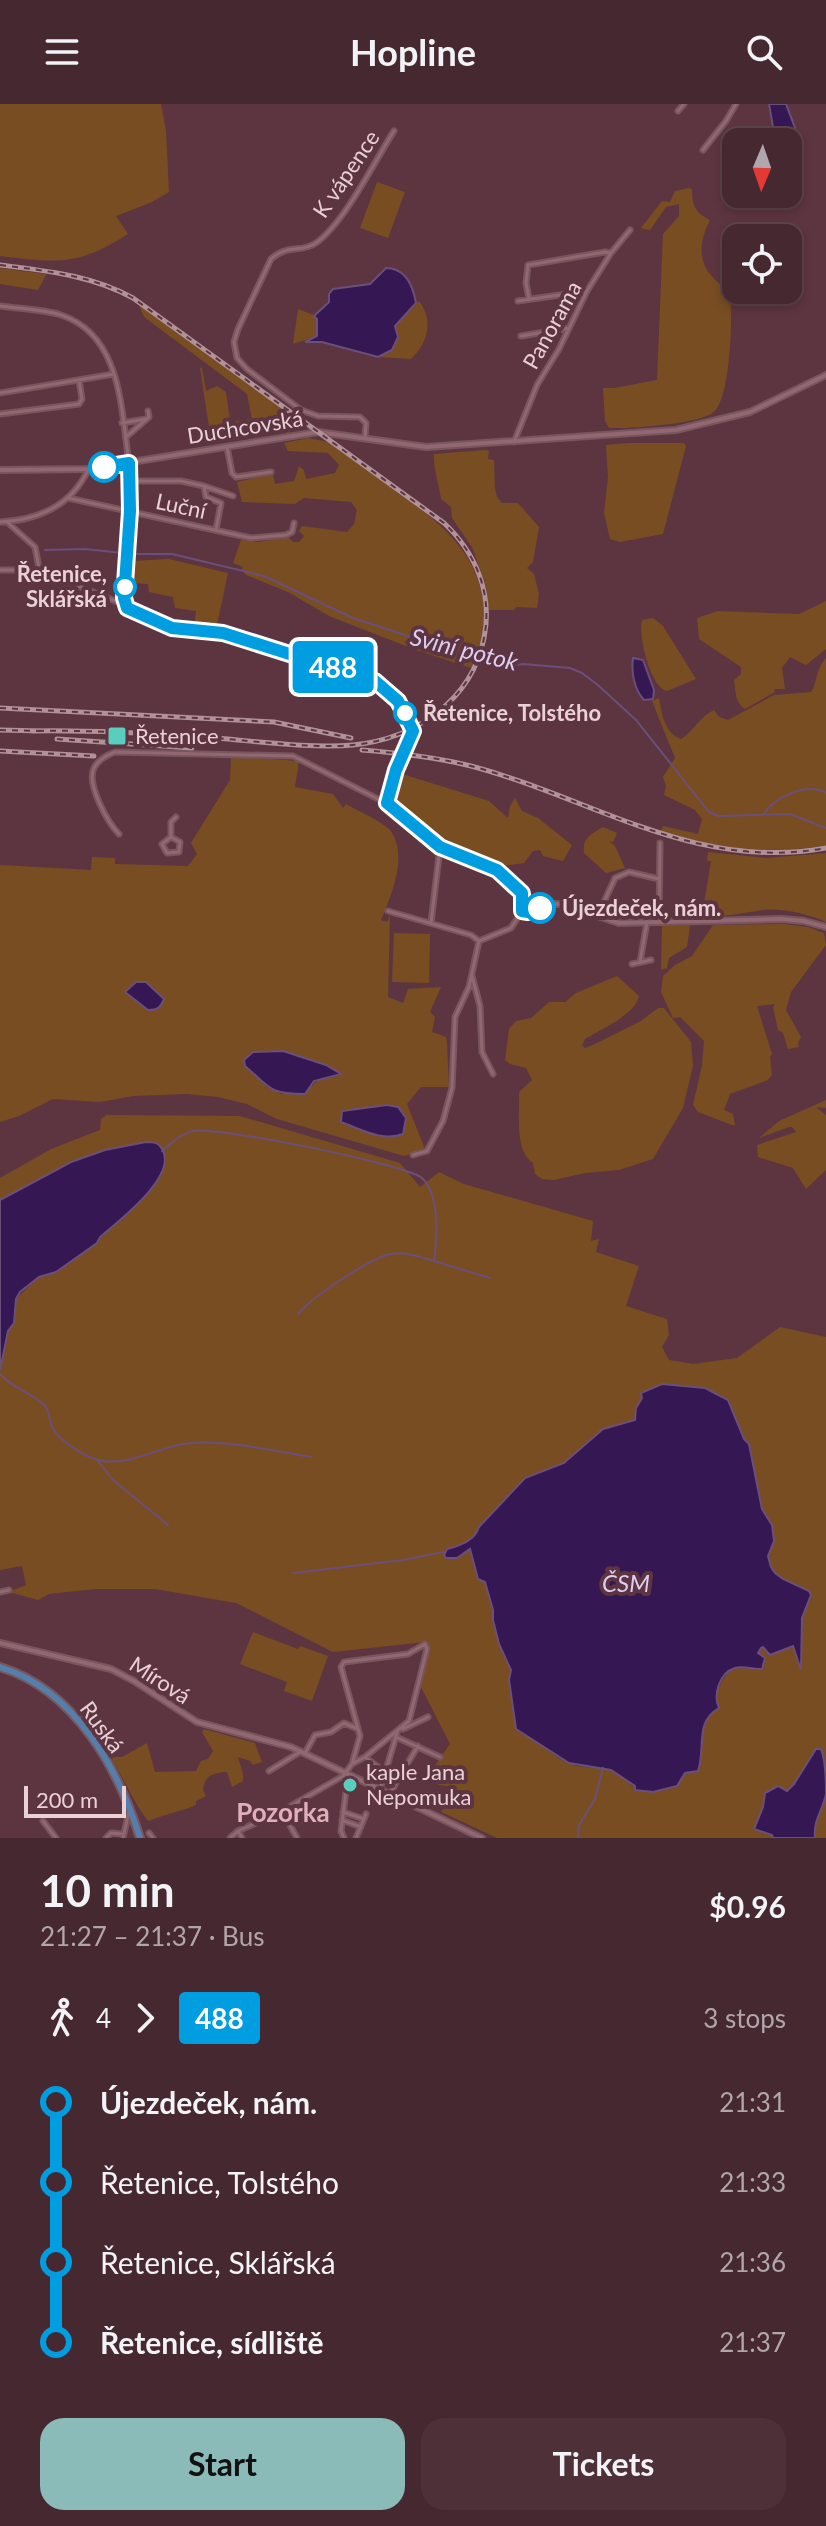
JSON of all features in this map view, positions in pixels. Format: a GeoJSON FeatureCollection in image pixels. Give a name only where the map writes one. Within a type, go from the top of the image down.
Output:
{"type":"FeatureCollection","features":[{"type":"Feature","properties":{"kind":"main road","name":"Ruská"},"geometry":{"type":"LineString","coordinates":[[0,1667],[27,1679],[78,1719],[102,1754],[130,1807],[140,1838]]}},
{"type":"Feature","properties":{"kind":"street"},"geometry":{"type":"LineString","coordinates":[[678,111],[684,104]]}},
{"type":"Feature","properties":{"kind":"street"},"geometry":{"type":"LineString","coordinates":[[726,104],[732,110]]}},
{"type":"Feature","properties":{"kind":"street"},"geometry":{"type":"LineString","coordinates":[[703,150],[736,104]]}},
{"type":"Feature","properties":{"kind":"street","name":"K vápence"},"geometry":{"type":"LineString","coordinates":[[365,439],[363,418],[318,416],[301,410],[247,369],[237,358],[234,342],[271,259],[280,250],[314,244],[341,215],[394,131]]}},
{"type":"Feature","properties":{"kind":"street","name":"Panorama"},"geometry":{"type":"LineString","coordinates":[[514,442],[537,385],[587,291],[630,230]]}},
{"type":"Feature","properties":{"kind":"street"},"geometry":{"type":"LineString","coordinates":[[529,299],[526,283],[528,265],[611,253]]}},
{"type":"Feature","properties":{"kind":"street"},"geometry":{"type":"LineString","coordinates":[[518,301],[587,291]]}},
{"type":"Feature","properties":{"kind":"street"},"geometry":{"type":"LineString","coordinates":[[0,306],[62,315],[83,325],[108,354],[129,463],[125,605]]}},
{"type":"Feature","properties":{"kind":"street"},"geometry":{"type":"LineString","coordinates":[[521,336],[569,328]]}},
{"type":"Feature","properties":{"kind":"street"},"geometry":{"type":"LineString","coordinates":[[0,393],[114,374]]}},
{"type":"Feature","properties":{"kind":"street","name":"Duchcovská"},"geometry":{"type":"LineString","coordinates":[[0,470],[88,469],[318,432],[423,448],[695,426],[755,410],[826,375]]}},
{"type":"Feature","properties":{"kind":"street"},"geometry":{"type":"LineString","coordinates":[[0,414],[79,404],[82,399],[79,380]]}},
{"type":"Feature","properties":{"kind":"street"},"geometry":{"type":"LineString","coordinates":[[125,438],[146,419],[148,411]]}},
{"type":"Feature","properties":{"kind":"street"},"geometry":{"type":"LineString","coordinates":[[122,423],[146,419]]}},
{"type":"Feature","properties":{"kind":"street"},"geometry":{"type":"LineString","coordinates":[[227,447],[232,473],[236,477],[271,472]]}},
{"type":"Feature","properties":{"kind":"street"},"geometry":{"type":"LineString","coordinates":[[0,522],[30,519],[47,513],[68,498],[88,469]]}},
{"type":"Feature","properties":{"kind":"street"},"geometry":{"type":"LineString","coordinates":[[129,481],[181,481],[233,496]]}},
{"type":"Feature","properties":{"kind":"street"},"geometry":{"type":"LineString","coordinates":[[204,486],[206,497],[221,503],[216,530]]}},
{"type":"Feature","properties":{"kind":"street","name":"Luční"},"geometry":{"type":"LineString","coordinates":[[68,498],[257,539],[286,535],[292,532],[294,523]]}},
{"type":"Feature","properties":{"kind":"street"},"geometry":{"type":"LineString","coordinates":[[7,522],[37,549],[39,570]]}},
{"type":"Feature","properties":{"kind":"street"},"geometry":{"type":"LineString","coordinates":[[0,570],[39,570],[172,628],[223,633],[375,681],[398,701],[413,731],[396,770],[387,803]]}},
{"type":"Feature","properties":{"kind":"street"},"geometry":{"type":"LineString","coordinates":[[119,834],[109,824],[92,778],[97,763],[115,752],[297,757],[387,803],[440,847],[497,870],[521,892],[522,911],[511,928],[479,941]]}},
{"type":"Feature","properties":{"kind":"street"},"geometry":{"type":"LineString","coordinates":[[171,837],[171,822],[176,817]]}},
{"type":"Feature","properties":{"kind":"street"},"geometry":{"type":"LineString","coordinates":[[171,837],[180,842],[179,852],[167,853],[162,844],[171,837]]}},
{"type":"Feature","properties":{"kind":"street"},"geometry":{"type":"LineString","coordinates":[[659,922],[660,843]]}},
{"type":"Feature","properties":{"kind":"street"},"geometry":{"type":"LineString","coordinates":[[431,923],[440,847]]}},
{"type":"Feature","properties":{"kind":"street"},"geometry":{"type":"LineString","coordinates":[[598,915],[615,878],[629,872],[659,879]]}},
{"type":"Feature","properties":{"kind":"street"},"geometry":{"type":"LineString","coordinates":[[522,911],[561,904],[617,923],[791,919],[826,927]]}},
{"type":"Feature","properties":{"kind":"street"},"geometry":{"type":"LineString","coordinates":[[388,911],[471,935],[479,941]]}},
{"type":"Feature","properties":{"kind":"street"},"geometry":{"type":"LineString","coordinates":[[640,962],[647,922]]}},
{"type":"Feature","properties":{"kind":"street"},"geometry":{"type":"LineString","coordinates":[[413,1155],[427,1151],[443,1121],[454,1075],[455,1017],[472,976],[479,941]]}},
{"type":"Feature","properties":{"kind":"street"},"geometry":{"type":"LineString","coordinates":[[632,964],[651,960]]}},
{"type":"Feature","properties":{"kind":"street"},"geometry":{"type":"LineString","coordinates":[[472,976],[480,1006],[482,1052],[493,1074]]}},
{"type":"Feature","properties":{"kind":"street"},"geometry":{"type":"LineString","coordinates":[[0,1592],[9,1590]]}},
{"type":"Feature","properties":{"kind":"street","name":"Mírová"},"geometry":{"type":"LineString","coordinates":[[0,1643],[105,1667],[134,1681],[197,1722],[303,1752],[472,1836],[482,1838]]}},
{"type":"Feature","properties":{"kind":"street"},"geometry":{"type":"LineString","coordinates":[[344,1838],[342,1820],[348,1774],[360,1736],[341,1673],[344,1662],[408,1654],[425,1644],[427,1649],[409,1721],[352,1764]]}},
{"type":"Feature","properties":{"kind":"street"},"geometry":{"type":"LineString","coordinates":[[380,1790],[398,1731],[428,1717]]}},
{"type":"Feature","properties":{"kind":"street"},"geometry":{"type":"LineString","coordinates":[[269,1771],[303,1752],[315,1735],[331,1732],[344,1723],[358,1729]]}},
{"type":"Feature","properties":{"kind":"street"},"geometry":{"type":"LineString","coordinates":[[396,1737],[440,1757]]}},
{"type":"Feature","properties":{"kind":"street"},"geometry":{"type":"LineString","coordinates":[[390,1795],[418,1746]]}},
{"type":"Feature","properties":{"kind":"street"},"geometry":{"type":"LineString","coordinates":[[365,1757],[397,1781]]}},
{"type":"Feature","properties":{"kind":"street"},"geometry":{"type":"LineString","coordinates":[[365,1783],[377,1766]]}},
{"type":"Feature","properties":{"kind":"street"},"geometry":{"type":"LineString","coordinates":[[230,1838],[348,1774]]}},
{"type":"Feature","properties":{"kind":"street"},"geometry":{"type":"LineString","coordinates":[[106,1838],[111,1833],[123,1836],[130,1807]]}},
{"type":"Feature","properties":{"kind":"street"},"geometry":{"type":"LineString","coordinates":[[282,1811],[297,1838]]}},
{"type":"Feature","properties":{"kind":"street"},"geometry":{"type":"LineString","coordinates":[[343,1812],[365,1816],[356,1838]]}},
{"type":"Feature","properties":{"kind":"street"},"geometry":{"type":"LineString","coordinates":[[342,1820],[361,1827]]}},
{"type":"Feature","properties":{"kind":"street"},"geometry":{"type":"LineString","coordinates":[[40,1831],[45,1823],[56,1838]]}},
{"type":"Feature","properties":{"kind":"street"},"geometry":{"type":"LineString","coordinates":[[238,1831],[242,1838]]}},
{"type":"Feature","properties":{"kind":"street"},"geometry":{"type":"LineString","coordinates":[[149,1833],[153,1838]]}},
{"type":"Feature","properties":{"kind":"shaded area"},"geometry":{"type":"Polygon","coordinates":[[[0,104],[161,104],[166,131],[169,192],[116,216],[128,234],[95,252],[53,261],[0,256],[0,104]]]}},
{"type":"Feature","properties":{"kind":"shaded area"},"geometry":{"type":"Polygon","coordinates":[[[377,182],[405,192],[388,238],[360,228],[377,182]]]}},
{"type":"Feature","properties":{"kind":"shaded area"},"geometry":{"type":"Polygon","coordinates":[[[692,189],[695,208],[710,220],[702,241],[702,256],[707,270],[722,286],[722,304],[730,304],[729,357],[724,391],[714,412],[694,420],[647,427],[609,428],[605,421],[603,388],[657,380],[663,234],[679,216],[679,204],[666,207],[650,230],[641,228],[662,201],[670,202],[675,191],[692,189]]]}},
{"type":"Feature","properties":{"kind":"shaded area"},"geometry":{"type":"Polygon","coordinates":[[[0,268],[46,275],[38,290],[0,284],[0,268]]]}},
{"type":"Feature","properties":{"kind":"shaded area"},"geometry":{"type":"Polygon","coordinates":[[[419,301],[428,324],[425,339],[417,353],[411,359],[378,357],[391,350],[398,334],[395,326],[419,301]]]}},
{"type":"Feature","properties":{"kind":"shaded area"},"geometry":{"type":"Polygon","coordinates":[[[139,305],[294,417],[289,433],[254,433],[253,427],[233,430],[232,422],[252,419],[247,394],[144,317],[139,305]]]}},
{"type":"Feature","properties":{"kind":"shaded area"},"geometry":{"type":"Polygon","coordinates":[[[298,309],[316,316],[317,336],[293,344],[298,309]]]}},
{"type":"Feature","properties":{"kind":"shaded area"},"geometry":{"type":"Polygon","coordinates":[[[200,368],[206,391],[217,386],[226,392],[230,420],[224,428],[209,427],[200,368]]]}},
{"type":"Feature","properties":{"kind":"shaded area"},"geometry":{"type":"Polygon","coordinates":[[[308,438],[328,442],[415,505],[445,530],[468,558],[482,593],[484,614],[481,642],[471,668],[329,616],[288,592],[246,575],[243,567],[233,563],[241,540],[258,542],[288,537],[293,542],[299,542],[304,536],[299,531],[302,526],[347,532],[354,524],[357,510],[351,502],[304,498],[295,504],[242,502],[237,482],[273,474],[275,484],[294,481],[299,466],[304,470],[306,479],[335,473],[339,465],[328,453],[288,451],[284,443],[308,438]]]}},
{"type":"Feature","properties":{"kind":"shaded area"},"geometry":{"type":"Polygon","coordinates":[[[684,443],[686,446],[663,534],[620,542],[610,539],[604,513],[608,477],[606,445],[684,443]]]}},
{"type":"Feature","properties":{"kind":"shaded area"},"geometry":{"type":"Polygon","coordinates":[[[489,451],[488,459],[494,460],[497,497],[502,503],[518,503],[539,527],[533,562],[527,568],[534,574],[539,594],[537,608],[489,610],[486,587],[473,549],[452,518],[451,507],[441,499],[434,454],[489,451]]]}},
{"type":"Feature","properties":{"kind":"shaded area"},"geometry":{"type":"Polygon","coordinates":[[[169,559],[228,573],[216,630],[194,628],[196,611],[175,608],[173,597],[149,592],[148,584],[130,583],[131,561],[169,559]]]}},
{"type":"Feature","properties":{"kind":"shaded area"},"geometry":{"type":"Polygon","coordinates":[[[826,601],[826,649],[806,665],[790,657],[782,668],[785,689],[774,689],[775,692],[745,709],[741,706],[734,680],[741,674],[741,667],[699,639],[697,618],[718,611],[799,614],[826,601]]]}},
{"type":"Feature","properties":{"kind":"shaded area"},"geometry":{"type":"Polygon","coordinates":[[[653,618],[663,626],[696,679],[667,691],[655,680],[647,660],[641,627],[642,620],[653,618]]]}},
{"type":"Feature","properties":{"kind":"shaded area"},"geometry":{"type":"Polygon","coordinates":[[[826,658],[826,845],[763,850],[722,846],[661,831],[663,826],[698,834],[702,819],[695,810],[664,795],[666,786],[663,777],[675,758],[652,701],[659,698],[667,728],[681,739],[714,710],[719,717],[728,720],[774,695],[811,692],[826,658]]]}},
{"type":"Feature","properties":{"kind":"shaded area"},"geometry":{"type":"Polygon","coordinates":[[[231,756],[299,761],[295,787],[333,794],[343,808],[346,804],[390,830],[398,852],[398,863],[381,920],[387,922],[390,916],[388,997],[403,1003],[408,989],[441,987],[430,1012],[435,1017],[432,1032],[446,1037],[449,1087],[421,1087],[407,1104],[425,1149],[404,1156],[277,1119],[247,1104],[187,1094],[133,1096],[100,1102],[53,1099],[0,1122],[0,865],[91,870],[92,857],[115,858],[115,864],[188,866],[197,854],[191,843],[230,780],[231,756]],[[283,1051],[249,1054],[244,1060],[267,1087],[281,1094],[311,1087],[318,1080],[339,1076],[326,1065],[283,1051]]]}},
{"type":"Feature","properties":{"kind":"shaded area"},"geometry":{"type":"Polygon","coordinates":[[[399,773],[489,801],[508,818],[515,798],[522,811],[538,818],[572,845],[563,861],[543,856],[540,850],[533,851],[524,863],[497,867],[441,845],[392,803],[391,796],[399,773]]]}},
{"type":"Feature","properties":{"kind":"shaded area"},"geometry":{"type":"Polygon","coordinates":[[[603,827],[617,833],[613,842],[609,841],[615,846],[625,868],[606,873],[584,853],[586,840],[603,827]]]}},
{"type":"Feature","properties":{"kind":"shaded area"},"geometry":{"type":"Polygon","coordinates":[[[708,852],[766,858],[826,853],[826,922],[778,910],[727,915],[706,913],[704,904],[711,861],[707,861],[708,852]]]}},
{"type":"Feature","properties":{"kind":"shaded area"},"geometry":{"type":"Polygon","coordinates":[[[784,924],[824,933],[826,945],[791,992],[786,1010],[801,1037],[799,1047],[788,1049],[783,1033],[778,1030],[775,1004],[757,1006],[772,1054],[772,1075],[768,1080],[730,1094],[724,1110],[733,1114],[735,1125],[732,1125],[698,1112],[693,1105],[704,1041],[680,1017],[673,1018],[661,992],[663,976],[692,956],[713,925],[784,924]]]}},
{"type":"Feature","properties":{"kind":"shaded area"},"geometry":{"type":"Polygon","coordinates":[[[690,925],[687,947],[669,958],[667,968],[661,970],[662,926],[690,925]]]}},
{"type":"Feature","properties":{"kind":"shaded area"},"geometry":{"type":"Polygon","coordinates":[[[394,933],[430,934],[429,983],[392,982],[394,933]]]}},
{"type":"Feature","properties":{"kind":"shaded area"},"geometry":{"type":"Polygon","coordinates":[[[617,976],[639,996],[636,1003],[616,1021],[585,1039],[582,1045],[585,1048],[593,1045],[641,1021],[658,1008],[664,1008],[691,1042],[693,1066],[683,1108],[653,1159],[619,1170],[542,1179],[535,1174],[533,1163],[520,1141],[519,1092],[532,1080],[526,1068],[505,1060],[509,1029],[516,1021],[531,1018],[549,1002],[565,1002],[576,993],[617,976]]]}},
{"type":"Feature","properties":{"kind":"shaded area"},"geometry":{"type":"Polygon","coordinates":[[[826,1100],[826,1108],[816,1107],[826,1115],[826,1170],[806,1189],[793,1168],[758,1157],[757,1145],[796,1132],[789,1127],[759,1138],[779,1121],[826,1100]]]}},
{"type":"Feature","properties":{"kind":"shaded area"},"geometry":{"type":"Polygon","coordinates":[[[106,1115],[240,1116],[400,1163],[420,1187],[439,1172],[464,1184],[593,1221],[591,1241],[599,1239],[596,1252],[639,1266],[626,1306],[667,1319],[669,1335],[662,1347],[669,1360],[693,1364],[737,1358],[780,1327],[826,1337],[826,1838],[497,1838],[441,1812],[456,1787],[439,1785],[429,1774],[450,1744],[420,1685],[428,1650],[426,1642],[333,1652],[236,1603],[155,1589],[95,1589],[49,1594],[38,1600],[9,1592],[26,1585],[22,1566],[0,1570],[0,1370],[8,1331],[14,1323],[16,1299],[39,1277],[48,1275],[88,1250],[147,1195],[165,1165],[71,1162],[0,1200],[0,1178],[51,1149],[100,1130],[101,1119],[106,1115]],[[675,1386],[648,1396],[640,1405],[635,1420],[603,1429],[564,1463],[525,1478],[470,1539],[447,1549],[470,1549],[473,1563],[485,1582],[503,1654],[509,1661],[517,1729],[560,1759],[576,1766],[611,1770],[623,1776],[632,1786],[653,1792],[677,1786],[685,1773],[701,1762],[702,1728],[722,1681],[730,1670],[763,1647],[780,1650],[793,1646],[800,1667],[802,1618],[811,1594],[783,1579],[771,1567],[768,1556],[774,1541],[772,1525],[762,1509],[749,1445],[728,1400],[706,1388],[675,1386]]]}},
{"type":"Feature","properties":{"kind":"shaded area"},"geometry":{"type":"Polygon","coordinates":[[[253,1632],[298,1649],[300,1646],[328,1656],[312,1701],[284,1691],[287,1682],[240,1664],[253,1632]]]}},
{"type":"Feature","properties":{"kind":"shaded area"},"geometry":{"type":"Polygon","coordinates":[[[204,1729],[255,1743],[262,1762],[253,1765],[238,1757],[243,1781],[232,1787],[227,1772],[213,1774],[204,1785],[206,1796],[196,1801],[196,1805],[149,1821],[130,1793],[113,1757],[122,1757],[147,1743],[155,1772],[196,1771],[201,1761],[208,1759],[213,1751],[202,1732],[204,1729]]]}},
{"type":"Feature","properties":{"kind":"water"},"geometry":{"type":"Polygon","coordinates":[[[769,104],[786,104],[795,128],[761,128],[773,127],[769,104]]]}},
{"type":"Feature","properties":{"kind":"water"},"geometry":{"type":"Polygon","coordinates":[[[386,268],[403,275],[413,290],[416,303],[395,326],[398,337],[392,350],[378,357],[322,342],[305,342],[317,336],[317,319],[314,316],[329,302],[333,289],[370,284],[386,268]]]}},
{"type":"Feature","properties":{"kind":"water"},"geometry":{"type":"Polygon","coordinates":[[[633,658],[643,660],[654,690],[653,699],[644,700],[638,691],[633,675],[633,658]]]}},
{"type":"Feature","properties":{"kind":"water"},"geometry":{"type":"Polygon","coordinates":[[[136,982],[146,982],[164,999],[158,1008],[148,1010],[125,992],[136,982]]]}},
{"type":"Feature","properties":{"kind":"water"},"geometry":{"type":"Polygon","coordinates":[[[283,1051],[326,1065],[341,1074],[314,1081],[305,1094],[293,1094],[271,1088],[245,1066],[244,1060],[253,1052],[283,1051]]]}},
{"type":"Feature","properties":{"kind":"water"},"geometry":{"type":"Polygon","coordinates":[[[387,1105],[398,1107],[406,1118],[403,1134],[380,1136],[341,1122],[342,1111],[387,1105]]]}},
{"type":"Feature","properties":{"kind":"water"},"geometry":{"type":"Polygon","coordinates":[[[146,1142],[159,1145],[165,1160],[154,1185],[97,1243],[56,1272],[39,1277],[20,1292],[0,1370],[0,1200],[71,1162],[105,1150],[146,1142]]]}},
{"type":"Feature","properties":{"kind":"water","name":"ČSM"},"geometry":{"type":"Polygon","coordinates":[[[662,1384],[705,1388],[728,1400],[749,1444],[762,1509],[772,1525],[774,1541],[768,1556],[771,1567],[783,1579],[809,1591],[811,1595],[802,1618],[801,1670],[793,1646],[770,1655],[761,1648],[758,1653],[765,1658],[762,1669],[742,1667],[729,1671],[719,1685],[719,1708],[711,1714],[703,1728],[698,1771],[685,1773],[677,1786],[653,1792],[635,1790],[635,1786],[611,1770],[569,1763],[516,1729],[509,1680],[511,1670],[499,1644],[485,1582],[478,1579],[470,1549],[457,1558],[446,1558],[444,1555],[447,1549],[471,1539],[525,1478],[564,1463],[603,1429],[635,1420],[641,1393],[662,1384]]]}},
{"type":"Feature","properties":{"kind":"water"},"geometry":{"type":"Polygon","coordinates":[[[816,1749],[821,1749],[824,1759],[826,1794],[815,1826],[815,1838],[773,1838],[754,1829],[765,1793],[778,1786],[787,1791],[816,1749]]]}},
{"type":"Feature","properties":{"kind":"waterway","name":"Sviní potok"},"geometry":{"type":"LineString","coordinates":[[45,550],[172,554],[264,576],[353,618],[441,647],[461,649],[506,666],[523,664],[570,668],[599,686],[636,720],[709,812],[719,816],[790,814],[826,828]]}},
{"type":"Feature","properties":{"kind":"waterway","name":"Sviní potok"},"geometry":{"type":"LineString","coordinates":[[763,815],[775,802],[792,793],[810,789],[826,793]]}},
{"type":"Feature","properties":{"kind":"waterway"},"geometry":{"type":"LineString","coordinates":[[162,1151],[176,1139],[193,1131],[236,1134],[382,1164],[422,1178],[428,1185],[436,1229],[434,1261],[401,1253],[381,1257],[328,1289],[298,1314]]}},
{"type":"Feature","properties":{"kind":"waterway"},"geometry":{"type":"LineString","coordinates":[[434,1261],[490,1278]]}},
{"type":"Feature","properties":{"kind":"waterway"},"geometry":{"type":"LineString","coordinates":[[0,1374],[45,1406],[53,1429],[61,1439],[98,1460],[119,1461],[172,1446],[196,1443],[246,1446],[311,1457]]}},
{"type":"Feature","properties":{"kind":"waterway"},"geometry":{"type":"LineString","coordinates":[[98,1461],[113,1480],[168,1525]]}},
{"type":"Feature","properties":{"kind":"waterway"},"geometry":{"type":"LineString","coordinates":[[293,1573],[443,1552]]}},
{"type":"Feature","properties":{"kind":"waterway"},"geometry":{"type":"LineString","coordinates":[[578,1838],[579,1825],[595,1799],[603,1768]]}},
{"type":"Feature","properties":{"kind":"railway"},"geometry":{"type":"LineString","coordinates":[[0,265],[85,279],[133,298],[444,523],[473,561],[484,590],[486,606],[484,638],[467,680],[437,713],[398,735],[353,745],[317,746],[138,733],[32,731]]}},
{"type":"Feature","properties":{"kind":"railway"},"geometry":{"type":"LineString","coordinates":[[0,708],[274,722],[351,738]]}},
{"type":"Feature","properties":{"kind":"railway"},"geometry":{"type":"LineString","coordinates":[[0,730],[42,731]]}},
{"type":"Feature","properties":{"kind":"railway"},"geometry":{"type":"LineString","coordinates":[[57,739],[192,748]]}},
{"type":"Feature","properties":{"kind":"railway"},"geometry":{"type":"LineString","coordinates":[[362,750],[471,766],[688,841],[732,850],[778,853],[826,848]]}},
{"type":"Feature","properties":{"kind":"railway"},"geometry":{"type":"LineString","coordinates":[[0,751],[94,756]]}},
{"type":"Feature","properties":{"kind":"bus line","name":"488"},"geometry":{"type":"LineString","coordinates":[[104,467],[129,463],[130,511],[124,598],[127,608],[172,628],[223,633],[375,681],[398,701],[413,731],[396,770],[387,803],[440,847],[503,875],[522,893],[522,911],[540,908]]}},
{"type":"Feature","properties":{"kind":"place","name":"Řetenice, Sklářská"},"geometry":{"type":"Point","coordinates":[125,587]}},
{"type":"Feature","properties":{"kind":"place","name":"Řetenice, Tolstého"},"geometry":{"type":"Point","coordinates":[405,713]}},
{"type":"Feature","properties":{"kind":"place","name":"Řetenice"},"geometry":{"type":"Point","coordinates":[117,736]}},
{"type":"Feature","properties":{"kind":"place","name":"Újezdeček, nám."},"geometry":{"type":"Point","coordinates":[540,908]}},
{"type":"Feature","properties":{"kind":"place","name":"kaple Jana Nepomuka"},"geometry":{"type":"Point","coordinates":[350,1785]}},
{"type":"Feature","properties":{"kind":"district","name":"Pozorka"},"geometry":{"type":"Point","coordinates":[283,1813]}}]}
